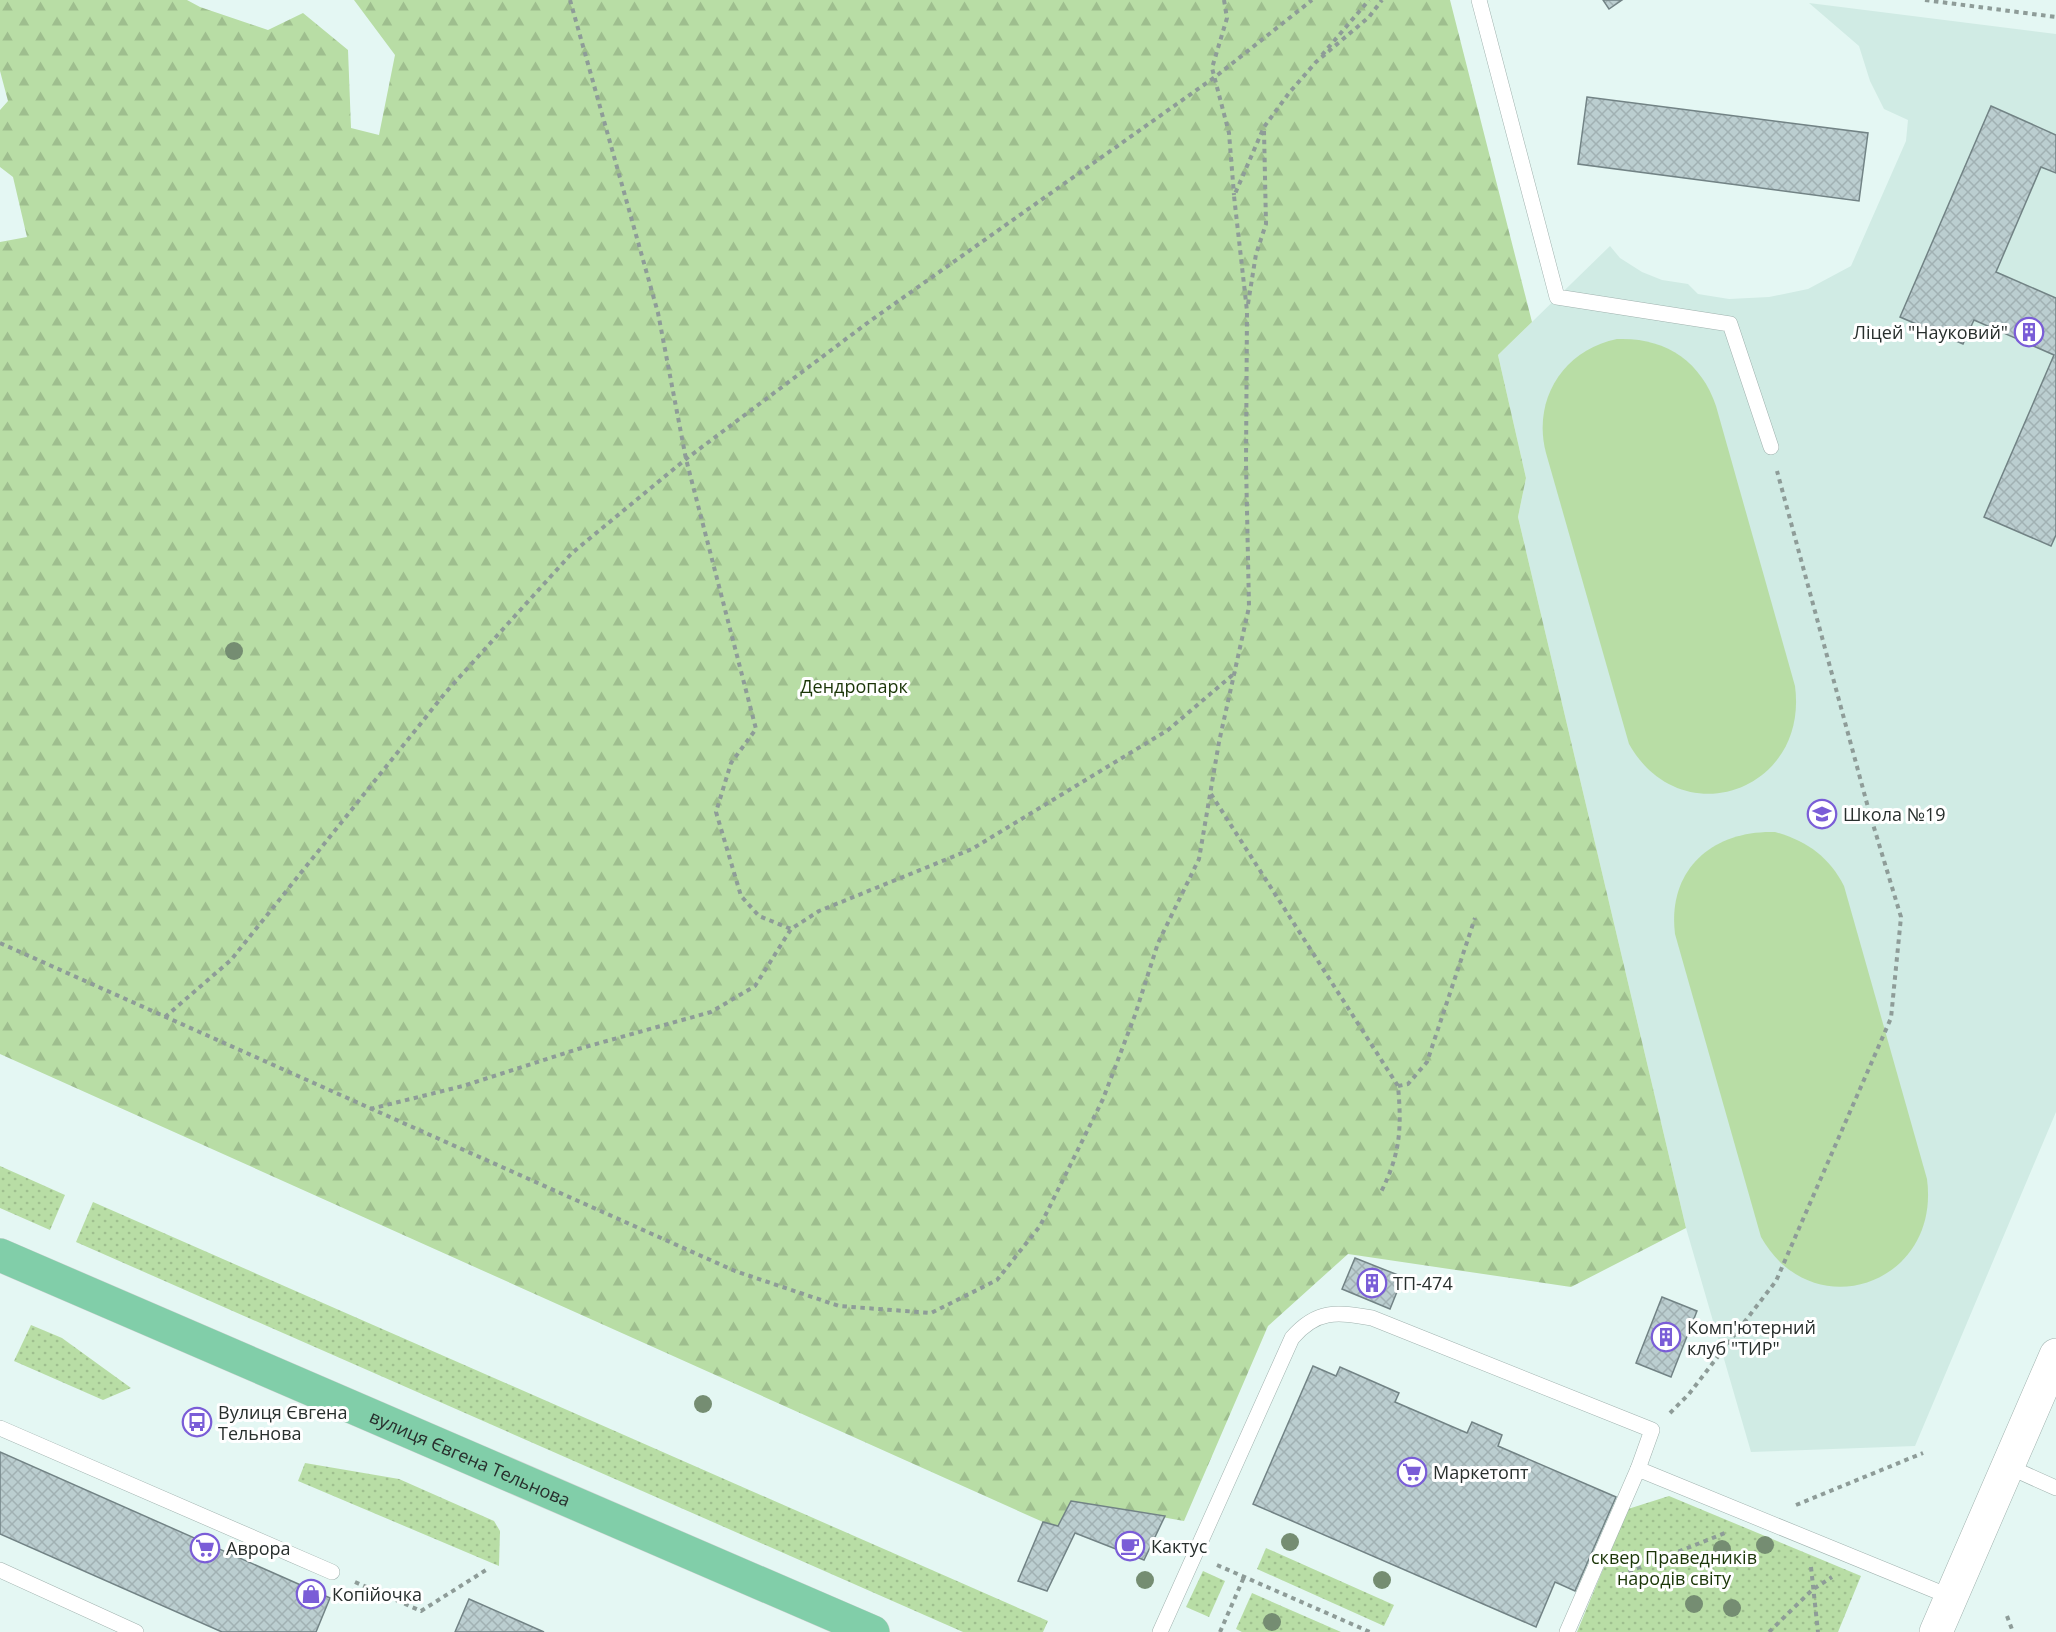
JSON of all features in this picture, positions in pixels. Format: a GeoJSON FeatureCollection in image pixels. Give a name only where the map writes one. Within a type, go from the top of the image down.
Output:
{"type":"FeatureCollection","features":[{"type":"Feature","properties":{"kind":"main road","name":"вулиця Євгена Тельнова"},"geometry":{"type":"LineString","coordinates":[[0,1255],[873,1632]]}},
{"type":"Feature","properties":{"kind":"main road"},"geometry":{"type":"LineString","coordinates":[[1936,1632],[2056,1355]]}},
{"type":"Feature","properties":{"kind":"lane"},"geometry":{"type":"LineString","coordinates":[[1479,0],[1557,297],[1730,324],[1771,447]]}},
{"type":"Feature","properties":{"kind":"lane"},"geometry":{"type":"LineString","coordinates":[[1160,1632],[1292,1338],[1305,1323],[1321,1316],[1345,1314],[1372,1318],[1652,1431],[1638,1469],[1567,1632]]}},
{"type":"Feature","properties":{"kind":"lane"},"geometry":{"type":"LineString","coordinates":[[0,1428],[332,1572]]}},
{"type":"Feature","properties":{"kind":"lane"},"geometry":{"type":"LineString","coordinates":[[2007,1466],[2056,1488]]}},
{"type":"Feature","properties":{"kind":"lane"},"geometry":{"type":"LineString","coordinates":[[1638,1469],[1951,1597]]}},
{"type":"Feature","properties":{"kind":"lane"},"geometry":{"type":"LineString","coordinates":[[0,1570],[135,1632]]}},
{"type":"Feature","properties":{"kind":"path"},"geometry":{"type":"LineString","coordinates":[[570,0],[658,313],[686,459],[756,729],[731,764],[716,812],[741,896],[759,916],[791,929]]}},
{"type":"Feature","properties":{"kind":"path"},"geometry":{"type":"LineString","coordinates":[[0,943],[735,1271],[839,1305],[931,1313],[997,1280],[1040,1226],[1103,1099],[1135,1015],[1158,943],[1199,859],[1210,793],[1249,607],[1246,463],[1247,311],[1229,133],[1212,68],[1227,18],[1224,0]]}},
{"type":"Feature","properties":{"kind":"path"},"geometry":{"type":"LineString","coordinates":[[165,1017],[231,960],[446,692],[572,553],[686,459],[879,315],[1215,76],[1312,0]]}},
{"type":"Feature","properties":{"kind":"path"},"geometry":{"type":"LineString","coordinates":[[1234,196],[1264,127],[1370,0]]}},
{"type":"Feature","properties":{"kind":"path"},"geometry":{"type":"LineString","coordinates":[[1316,62],[1369,17],[1382,0]]}},
{"type":"Feature","properties":{"kind":"path"},"geometry":{"type":"LineString","coordinates":[[1926,0],[2056,17]]}},
{"type":"Feature","properties":{"kind":"path"},"geometry":{"type":"LineString","coordinates":[[1247,311],[1256,254],[1266,224],[1264,127]]}},
{"type":"Feature","properties":{"kind":"path"},"geometry":{"type":"LineString","coordinates":[[1652,1431],[1689,1394],[1776,1281],[1891,1018],[1901,917],[1869,811],[1771,447]]}},
{"type":"Feature","properties":{"kind":"path"},"geometry":{"type":"LineString","coordinates":[[369,1109],[463,1086],[578,1049],[711,1012],[755,986],[791,929],[819,911],[972,849],[1168,730],[1236,672]]}},
{"type":"Feature","properties":{"kind":"path"},"geometry":{"type":"LineString","coordinates":[[1210,793],[1398,1086],[1402,1125],[1391,1172],[1380,1194]]}},
{"type":"Feature","properties":{"kind":"path"},"geometry":{"type":"LineString","coordinates":[[1398,1086],[1408,1084],[1426,1062],[1475,918]]}},
{"type":"Feature","properties":{"kind":"path"},"geometry":{"type":"LineString","coordinates":[[1809,1539],[1812,1590],[1818,1632]]}},
{"type":"Feature","properties":{"kind":"path"},"geometry":{"type":"LineString","coordinates":[[1196,1555],[1370,1632]]}},
{"type":"Feature","properties":{"kind":"path"},"geometry":{"type":"LineString","coordinates":[[1769,1632],[1812,1590],[1857,1558]]}},
{"type":"Feature","properties":{"kind":"path"},"geometry":{"type":"LineString","coordinates":[[332,1572],[421,1611],[486,1570]]}},
{"type":"Feature","properties":{"kind":"path"},"geometry":{"type":"LineString","coordinates":[[1220,1632],[1244,1576]]}},
{"type":"Feature","properties":{"kind":"path"},"geometry":{"type":"LineString","coordinates":[[2007,1616],[2013,1632]]}},
{"type":"Feature","properties":{"kind":"shaded area","name":"Школа №19"},"geometry":{"type":"Polygon","coordinates":[[[1809,3],[2056,34],[2056,1112],[1915,1446],[1751,1452],[1686,1228],[1518,517],[1526,478],[1498,355],[1610,246],[1620,258],[1642,272],[1662,280],[1688,284],[1698,294],[1729,299],[1769,297],[1808,289],[1851,266],[1906,141],[1908,120],[1884,109],[1870,81],[1859,46],[1809,3]]]}},
{"type":"Feature","properties":{"kind":"green space","name":"Дендропарк"},"geometry":{"type":"Polygon","coordinates":[[[0,0],[187,0],[200,7],[268,30],[303,13],[348,50],[351,128],[379,135],[395,55],[354,0],[1450,0],[1532,322],[1498,355],[1526,478],[1518,517],[1686,1228],[1571,1287],[1348,1254],[1268,1326],[1184,1521],[1071,1501],[1058,1526],[1043,1522],[0,1054],[0,242],[27,237],[13,177],[0,167],[0,110],[8,101],[0,71],[0,0]]]}},
{"type":"Feature","properties":{"kind":"green space"},"geometry":{"type":"Polygon","coordinates":[[[1617,339],[1634,339],[1665,347],[1691,364],[1709,390],[1716,406],[1795,686],[1794,722],[1782,752],[1762,775],[1737,789],[1708,794],[1679,789],[1652,772],[1629,744],[1546,453],[1543,433],[1544,414],[1548,397],[1556,380],[1581,354],[1617,339]]]}},
{"type":"Feature","properties":{"kind":"green space"},"geometry":{"type":"Polygon","coordinates":[[[1775,832],[1797,840],[1816,852],[1831,867],[1844,886],[1927,1179],[1926,1215],[1914,1245],[1894,1268],[1869,1282],[1840,1287],[1811,1282],[1784,1265],[1761,1237],[1675,934],[1674,911],[1679,890],[1687,873],[1699,858],[1714,846],[1732,838],[1753,833],[1775,832]]]}},
{"type":"Feature","properties":{"kind":"green space"},"geometry":{"type":"Polygon","coordinates":[[[0,1166],[65,1195],[50,1230],[0,1208],[0,1166]]]}},
{"type":"Feature","properties":{"kind":"green space"},"geometry":{"type":"Polygon","coordinates":[[[93,1202],[1048,1621],[1043,1632],[963,1632],[76,1242],[93,1202]]]}},
{"type":"Feature","properties":{"kind":"green space"},"geometry":{"type":"Polygon","coordinates":[[[31,1325],[62,1338],[131,1388],[103,1400],[14,1361],[31,1325]]]}},
{"type":"Feature","properties":{"kind":"green space"},"geometry":{"type":"Polygon","coordinates":[[[305,1463],[399,1479],[494,1521],[500,1531],[499,1566],[298,1481],[305,1463]]]}},
{"type":"Feature","properties":{"kind":"green space","name":"сквер Праведників народів світу"},"geometry":{"type":"Polygon","coordinates":[[[1669,1496],[1861,1576],[1838,1632],[1577,1632],[1628,1509],[1669,1496]]]}},
{"type":"Feature","properties":{"kind":"green space"},"geometry":{"type":"Polygon","coordinates":[[[1266,1548],[1394,1605],[1384,1626],[1257,1569],[1266,1548]]]}},
{"type":"Feature","properties":{"kind":"green space"},"geometry":{"type":"Polygon","coordinates":[[[1203,1571],[1225,1581],[1209,1617],[1186,1607],[1203,1571]]]}},
{"type":"Feature","properties":{"kind":"green space"},"geometry":{"type":"Polygon","coordinates":[[[1252,1593],[1341,1632],[1242,1632],[1236,1629],[1252,1593]]]}},
{"type":"Feature","properties":{"kind":"building"},"geometry":{"type":"Polygon","coordinates":[[[1603,0],[1622,0],[1609,9],[1603,0]]]}},
{"type":"Feature","properties":{"kind":"building"},"geometry":{"type":"Polygon","coordinates":[[[1587,97],[1868,133],[1859,201],[1578,164],[1587,97]]]}},
{"type":"Feature","properties":{"kind":"building","name":"Ліцей \"Науковий\""},"geometry":{"type":"Polygon","coordinates":[[[1991,106],[2056,135],[2056,173],[2041,167],[1996,272],[2056,298],[2056,535],[2051,546],[1984,517],[2054,355],[1974,320],[1963,344],[1900,317],[1991,106]]]}},
{"type":"Feature","properties":{"kind":"building","name":"ТП-474"},"geometry":{"type":"Polygon","coordinates":[[[1355,1258],[1403,1277],[1390,1309],[1342,1289],[1355,1258]]]}},
{"type":"Feature","properties":{"kind":"building","name":"Комп'ютерний клуб \"ТИР\""},"geometry":{"type":"Polygon","coordinates":[[[1662,1297],[1697,1311],[1671,1377],[1636,1363],[1662,1297]]]}},
{"type":"Feature","properties":{"kind":"building","name":"Маркетопт"},"geometry":{"type":"Polygon","coordinates":[[[1313,1366],[1336,1376],[1340,1367],[1399,1393],[1395,1402],[1467,1433],[1472,1422],[1502,1435],[1498,1446],[1616,1497],[1575,1591],[1555,1582],[1536,1627],[1253,1504],[1313,1366]]]}},
{"type":"Feature","properties":{"kind":"building"},"geometry":{"type":"Polygon","coordinates":[[[0,1452],[330,1598],[316,1632],[222,1632],[0,1534],[0,1452]]]}},
{"type":"Feature","properties":{"kind":"building","name":"Кактус"},"geometry":{"type":"Polygon","coordinates":[[[1071,1501],[1165,1516],[1144,1560],[1075,1533],[1047,1591],[1018,1581],[1043,1522],[1058,1526],[1071,1501]]]}},
{"type":"Feature","properties":{"kind":"building"},"geometry":{"type":"Polygon","coordinates":[[[469,1599],[544,1632],[455,1632],[469,1599]]]}},
{"type":"Feature","properties":{"kind":"place","name":"Ліцей \"Науковий\""},"geometry":{"type":"Point","coordinates":[2029,332]}},
{"type":"Feature","properties":{"kind":"place","name":"Школа №19"},"geometry":{"type":"Point","coordinates":[1822,814]}},
{"type":"Feature","properties":{"kind":"place","name":"ТП-474"},"geometry":{"type":"Point","coordinates":[1372,1283]}},
{"type":"Feature","properties":{"kind":"place","name":"Комп'ютерний клуб \"ТИР\""},"geometry":{"type":"Point","coordinates":[1666,1337]}},
{"type":"Feature","properties":{"kind":"place","name":"Вулиця Євгена Тельнова"},"geometry":{"type":"Point","coordinates":[197,1422]}},
{"type":"Feature","properties":{"kind":"place","name":"Маркетопт"},"geometry":{"type":"Point","coordinates":[1412,1472]}},
{"type":"Feature","properties":{"kind":"place","name":"Кактус"},"geometry":{"type":"Point","coordinates":[1130,1546]}},
{"type":"Feature","properties":{"kind":"place","name":"Аврора"},"geometry":{"type":"Point","coordinates":[205,1548]}},
{"type":"Feature","properties":{"kind":"place","name":"Копійочка"},"geometry":{"type":"Point","coordinates":[311,1594]}}]}
